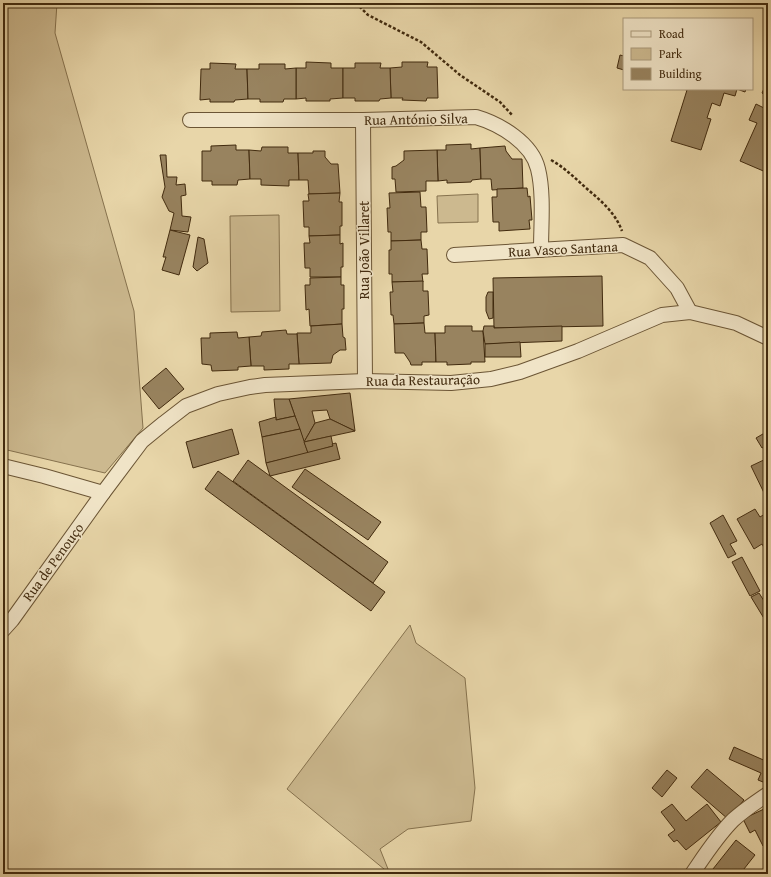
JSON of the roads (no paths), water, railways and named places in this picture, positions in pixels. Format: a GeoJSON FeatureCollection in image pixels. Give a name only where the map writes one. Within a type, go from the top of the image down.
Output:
{"type":"FeatureCollection","features":[{"type":"Feature","properties":{"kind":"street","name":"Rua António Silva"},"geometry":{"type":"LineString","coordinates":[[190,120],[363,120],[476,117],[494,124],[514,136],[526,147],[534,159],[538,168],[541,187],[541,250]]}},
{"type":"Feature","properties":{"kind":"street","name":"Rua João Villaret"},"geometry":{"type":"LineString","coordinates":[[363,120],[365,381]]}},
{"type":"Feature","properties":{"kind":"street","name":"Rua Vasco Santana"},"geometry":{"type":"LineString","coordinates":[[454,255],[624,245],[650,258],[677,288],[690,312]]}},
{"type":"Feature","properties":{"kind":"street","name":"Rua da Restauração"},"geometry":{"type":"LineString","coordinates":[[103,493],[142,441],[186,406],[218,394],[265,385],[365,381],[451,383],[491,379],[520,372],[578,351],[662,315],[690,312],[736,323],[768,338]]}},
{"type":"Feature","properties":{"kind":"street"},"geometry":{"type":"LineString","coordinates":[[3,466],[103,493]]}},
{"type":"Feature","properties":{"kind":"street","name":"Rua de Penouço"},"geometry":{"type":"LineString","coordinates":[[3,630],[12,620],[103,493]]}},
{"type":"Feature","properties":{"kind":"street"},"geometry":{"type":"LineString","coordinates":[[692,874],[711,845],[732,821],[747,808],[768,794]]}}]}
